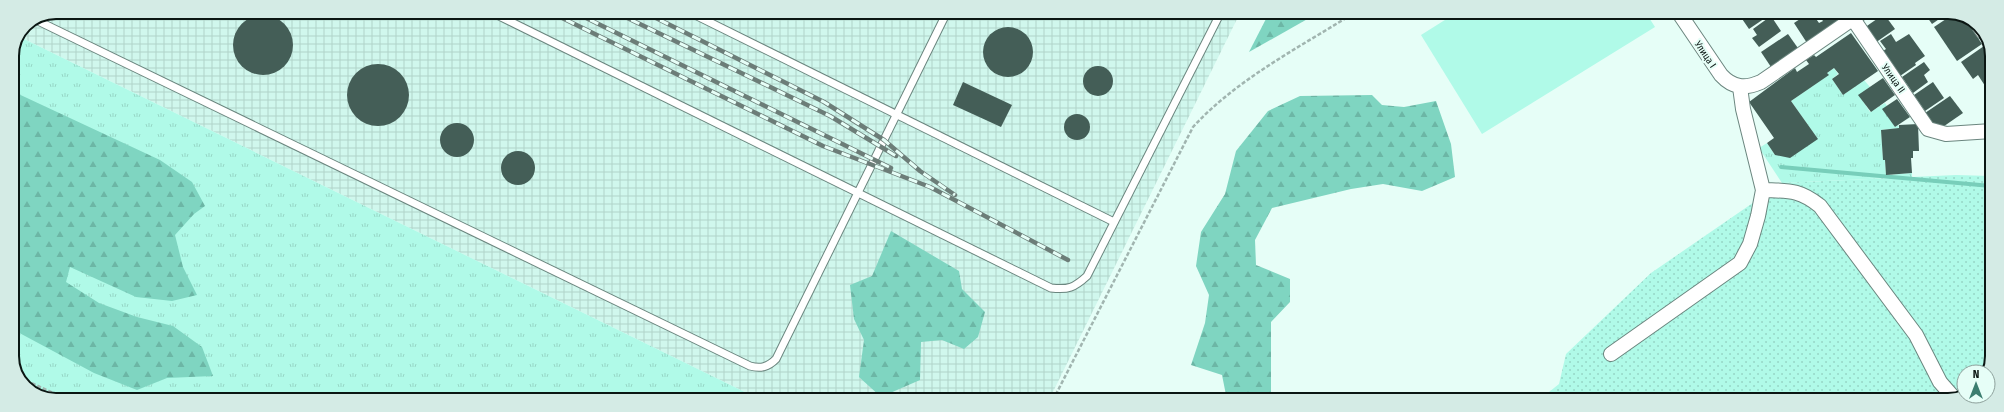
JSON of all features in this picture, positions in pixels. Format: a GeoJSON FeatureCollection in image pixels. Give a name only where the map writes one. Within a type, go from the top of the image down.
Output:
{"type":"FeatureCollection","features":[{"type":"Feature","properties":{"kind":"street","name":"Улица I"},"geometry":{"type":"LineString","coordinates":[[1683,19],[1721,75],[1727,81],[1740,87]]}},
{"type":"Feature","properties":{"kind":"street"},"geometry":{"type":"LineString","coordinates":[[1611,354],[1740,263],[1750,244],[1758,216],[1763,190],[1743,109],[1740,87],[1750,87],[1761,82],[1848,19]]}},
{"type":"Feature","properties":{"kind":"street","name":"Улица II"},"geometry":{"type":"LineString","coordinates":[[1857,19],[1928,129],[1946,134],[1985,131]]}},
{"type":"Feature","properties":{"kind":"street"},"geometry":{"type":"LineString","coordinates":[[1763,190],[1797,192],[1810,198],[1820,206],[1916,335],[1940,382],[1949,393]]}},
{"type":"Feature","properties":{"kind":"lane"},"geometry":{"type":"LineString","coordinates":[[505,19],[1051,288],[1064,289],[1077,285],[1087,276],[1217,19]]}},
{"type":"Feature","properties":{"kind":"lane"},"geometry":{"type":"LineString","coordinates":[[703,19],[1114,222]]}},
{"type":"Feature","properties":{"kind":"lane"},"geometry":{"type":"LineString","coordinates":[[41,22],[743,363],[759,368],[770,365],[776,359],[944,19]]}},
{"type":"Feature","properties":{"kind":"path"},"geometry":{"type":"LineString","coordinates":[[1057,393],[1193,127],[1206,113],[1251,78],[1344,19]]}},
{"type":"Feature","properties":{"kind":"path"},"geometry":{"type":"LineString","coordinates":[[30,382],[52,392]]}},
{"type":"Feature","properties":{"kind":"shaded area"},"geometry":{"type":"Polygon","coordinates":[[[56,19],[1237,19],[1052,393],[747,393],[24,39],[36,25],[56,19]]]}},
{"type":"Feature","properties":{"kind":"green space"},"geometry":{"type":"Polygon","coordinates":[[[1266,19],[1307,19],[1249,52],[1266,19]]]}},
{"type":"Feature","properties":{"kind":"green space"},"geometry":{"type":"Polygon","coordinates":[[[1446,19],[1650,19],[1655,27],[1482,134],[1421,35],[1446,19]]]}},
{"type":"Feature","properties":{"kind":"green space"},"geometry":{"type":"Polygon","coordinates":[[[24,39],[747,393],[56,393],[44,391],[28,380],[22,370],[19,358],[19,56],[24,39]]]}},
{"type":"Feature","properties":{"kind":"green space"},"geometry":{"type":"Polygon","coordinates":[[[1834,68],[1838,74],[1832,79],[1843,95],[1864,80],[1870,87],[1859,95],[1870,112],[1885,103],[1887,106],[1883,109],[1895,127],[1898,125],[1899,128],[1881,130],[1883,159],[1885,160],[1886,175],[1912,173],[1912,177],[1782,183],[1759,148],[1767,143],[1775,155],[1817,138],[1791,101],[1828,75],[1827,73],[1834,68]]]}},
{"type":"Feature","properties":{"kind":"green space"},"geometry":{"type":"Polygon","coordinates":[[[19,94],[160,160],[192,182],[205,206],[194,214],[175,235],[183,267],[197,295],[172,301],[136,297],[70,267],[66,282],[99,303],[137,317],[173,326],[202,347],[213,376],[167,378],[137,390],[94,373],[19,333],[19,94]]]}},
{"type":"Feature","properties":{"kind":"green space"},"geometry":{"type":"Polygon","coordinates":[[[1372,95],[1382,105],[1404,107],[1436,101],[1451,144],[1455,177],[1422,191],[1383,184],[1351,189],[1272,208],[1255,240],[1256,265],[1290,279],[1290,302],[1271,322],[1271,393],[1226,393],[1222,375],[1191,365],[1205,323],[1209,295],[1196,266],[1201,232],[1225,194],[1236,151],[1268,111],[1300,96],[1372,95]]]}},
{"type":"Feature","properties":{"kind":"green space"},"geometry":{"type":"Polygon","coordinates":[[[1956,175],[1985,176],[1985,356],[1984,364],[1956,364],[1956,392],[1548,393],[1559,384],[1566,354],[1651,273],[1782,183],[1956,175]]]}},
{"type":"Feature","properties":{"kind":"green space"},"geometry":{"type":"Polygon","coordinates":[[[891,231],[959,271],[962,289],[985,312],[978,337],[964,349],[942,340],[921,342],[920,380],[890,393],[877,393],[859,377],[864,340],[854,319],[850,285],[872,276],[891,231]]]}},
{"type":"Feature","properties":{"kind":"building"},"geometry":{"type":"Polygon","coordinates":[[[248,19],[278,19],[288,28],[292,39],[292,51],[288,62],[280,70],[274,73],[263,75],[252,73],[246,70],[238,62],[235,56],[233,45],[235,34],[238,28],[248,19]]]}},
{"type":"Feature","properties":{"kind":"building"},"geometry":{"type":"Polygon","coordinates":[[[1742,19],[1764,19],[1749,29],[1742,19]]]}},
{"type":"Feature","properties":{"kind":"building"},"geometry":{"type":"Polygon","coordinates":[[[1767,19],[1773,19],[1781,31],[1759,47],[1752,38],[1757,35],[1753,29],[1767,19]]]}},
{"type":"Feature","properties":{"kind":"building"},"geometry":{"type":"Polygon","coordinates":[[[1800,19],[1816,19],[1819,23],[1823,21],[1822,19],[1843,19],[1807,43],[1794,23],[1800,19]]]}},
{"type":"Feature","properties":{"kind":"building"},"geometry":{"type":"Polygon","coordinates":[[[1877,19],[1888,19],[1895,29],[1875,43],[1864,28],[1877,19]]]}},
{"type":"Feature","properties":{"kind":"building"},"geometry":{"type":"Polygon","coordinates":[[[1928,19],[1939,19],[1932,24],[1928,19]]]}},
{"type":"Feature","properties":{"kind":"building"},"geometry":{"type":"Polygon","coordinates":[[[1946,19],[1962,22],[1972,28],[1982,44],[1957,61],[1934,27],[1946,19]]]}},
{"type":"Feature","properties":{"kind":"building"},"geometry":{"type":"Polygon","coordinates":[[[1003,27],[1013,27],[1026,34],[1033,47],[1033,57],[1026,70],[1013,77],[1003,77],[994,73],[987,66],[983,57],[983,47],[987,38],[994,31],[1003,27]]]}},
{"type":"Feature","properties":{"kind":"building"},"geometry":{"type":"Polygon","coordinates":[[[1851,33],[1878,71],[1843,95],[1832,79],[1839,74],[1834,68],[1827,73],[1829,75],[1791,101],[1818,139],[1790,158],[1775,155],[1767,143],[1774,138],[1749,102],[1795,68],[1797,72],[1809,64],[1806,60],[1814,55],[1816,57],[1851,33]]]}},
{"type":"Feature","properties":{"kind":"building"},"geometry":{"type":"Polygon","coordinates":[[[1788,34],[1800,51],[1773,70],[1761,52],[1788,34]]]}},
{"type":"Feature","properties":{"kind":"building"},"geometry":{"type":"Polygon","coordinates":[[[1891,34],[1896,42],[1909,34],[1925,56],[1915,63],[1916,65],[1900,76],[1883,51],[1886,49],[1880,41],[1891,34]]]}},
{"type":"Feature","properties":{"kind":"building"},"geometry":{"type":"Polygon","coordinates":[[[1984,46],[1985,86],[1978,75],[1973,79],[1961,62],[1984,46]]]}},
{"type":"Feature","properties":{"kind":"building"},"geometry":{"type":"Polygon","coordinates":[[[1924,62],[1930,70],[1924,75],[1928,82],[1913,93],[1902,77],[1924,62]]]}},
{"type":"Feature","properties":{"kind":"building"},"geometry":{"type":"Polygon","coordinates":[[[372,64],[384,64],[400,73],[407,83],[409,95],[407,107],[400,117],[384,126],[372,126],[361,121],[352,112],[347,101],[347,89],[352,78],[361,69],[372,64]]]}},
{"type":"Feature","properties":{"kind":"building"},"geometry":{"type":"Polygon","coordinates":[[[1098,66],[1104,67],[1112,75],[1112,87],[1104,95],[1098,96],[1092,95],[1084,87],[1083,81],[1084,75],[1092,67],[1098,66]]]}},
{"type":"Feature","properties":{"kind":"building"},"geometry":{"type":"Polygon","coordinates":[[[1883,78],[1895,95],[1871,112],[1858,95],[1883,78]]]}},
{"type":"Feature","properties":{"kind":"building"},"geometry":{"type":"Polygon","coordinates":[[[963,82],[1012,105],[1001,127],[953,105],[963,82]]]}},
{"type":"Feature","properties":{"kind":"building"},"geometry":{"type":"Polygon","coordinates":[[[1933,82],[1944,98],[1925,111],[1914,95],[1933,82]]]}},
{"type":"Feature","properties":{"kind":"building"},"geometry":{"type":"Polygon","coordinates":[[[1950,96],[1963,113],[1937,131],[1925,113],[1950,96]]]}},
{"type":"Feature","properties":{"kind":"building"},"geometry":{"type":"Polygon","coordinates":[[[1897,99],[1910,117],[1895,127],[1882,109],[1897,99]]]}},
{"type":"Feature","properties":{"kind":"building"},"geometry":{"type":"Polygon","coordinates":[[[1077,114],[1086,118],[1090,127],[1086,136],[1077,140],[1068,136],[1064,127],[1068,118],[1077,114]]]}},
{"type":"Feature","properties":{"kind":"building"},"geometry":{"type":"Polygon","coordinates":[[[454,123],[460,123],[464,124],[471,130],[474,140],[473,147],[467,154],[460,157],[454,157],[450,156],[443,150],[440,143],[440,137],[441,133],[447,126],[454,123]]]}},
{"type":"Feature","properties":{"kind":"building"},"geometry":{"type":"Polygon","coordinates":[[[1918,124],[1919,151],[1913,151],[1913,158],[1911,158],[1912,173],[1886,175],[1885,160],[1883,160],[1881,130],[1899,128],[1899,125],[1918,124]]]}},
{"type":"Feature","properties":{"kind":"building"},"geometry":{"type":"Polygon","coordinates":[[[515,151],[521,151],[525,152],[532,158],[535,168],[534,175],[528,182],[521,185],[515,185],[511,184],[504,178],[501,171],[501,165],[502,161],[508,154],[515,151]]]}},
{"type":"Feature","properties":{"kind":"waterway"},"geometry":{"type":"LineString","coordinates":[[1781,167],[1985,185]]}},
{"type":"Feature","properties":{"kind":"railway"},"geometry":{"type":"LineString","coordinates":[[564,19],[823,146],[930,187],[1068,260]]}},
{"type":"Feature","properties":{"kind":"railway"},"geometry":{"type":"LineString","coordinates":[[588,19],[891,168]]}},
{"type":"Feature","properties":{"kind":"railway"},"geometry":{"type":"LineString","coordinates":[[629,19],[830,116],[896,156]]}},
{"type":"Feature","properties":{"kind":"railway"},"geometry":{"type":"LineString","coordinates":[[658,19],[824,102],[884,140],[920,171],[955,195]]}}]}
